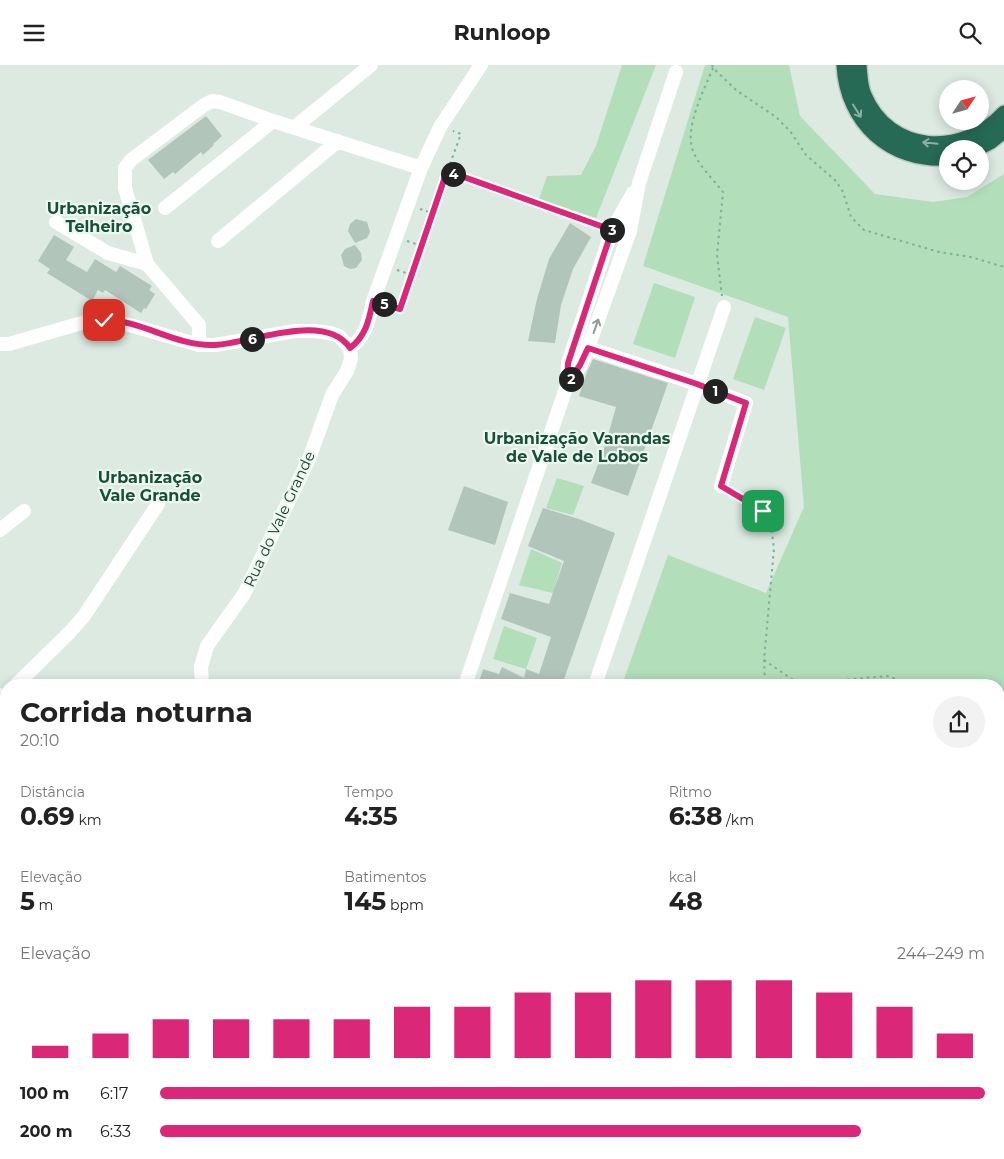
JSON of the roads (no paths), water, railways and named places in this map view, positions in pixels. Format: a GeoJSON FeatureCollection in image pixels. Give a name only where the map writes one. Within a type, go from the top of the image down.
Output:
{"type":"FeatureCollection","features":[{"type":"Feature","properties":{"kind":"highway"},"geometry":{"type":"LineString","coordinates":[[844,65],[848,92],[852,103],[871,131],[889,145],[906,153],[926,158],[939,157]]}},
{"type":"Feature","properties":{"kind":"highway"},"geometry":{"type":"LineString","coordinates":[[859,65],[864,95],[876,116],[899,134],[914,141],[935,144],[959,142],[981,132],[1004,113]]}},
{"type":"Feature","properties":{"kind":"highway"},"geometry":{"type":"LineString","coordinates":[[989,143],[1004,131]]}},
{"type":"Feature","properties":{"kind":"street"},"geometry":{"type":"LineString","coordinates":[[295,127],[371,65]]}},
{"type":"Feature","properties":{"kind":"street"},"geometry":{"type":"LineString","coordinates":[[0,345],[85,322],[112,320],[199,345],[222,345],[295,331],[323,331],[339,336],[350,348],[358,342],[364,333],[373,301],[421,168],[440,127],[481,65]]}},
{"type":"Feature","properties":{"kind":"street"},"geometry":{"type":"LineString","coordinates":[[467,679],[567,385],[588,348],[630,231],[639,183],[676,72]]}},
{"type":"Feature","properties":{"kind":"street"},"geometry":{"type":"LineString","coordinates":[[199,345],[199,325],[147,264],[125,188],[125,168],[131,161],[204,105],[212,101],[421,168]]}},
{"type":"Feature","properties":{"kind":"street"},"geometry":{"type":"LineString","coordinates":[[165,208],[274,121]]}},
{"type":"Feature","properties":{"kind":"street"},"geometry":{"type":"LineString","coordinates":[[218,241],[338,141]]}},
{"type":"Feature","properties":{"kind":"street"},"geometry":{"type":"LineString","coordinates":[[567,385],[568,363],[612,230],[639,183]]}},
{"type":"Feature","properties":{"kind":"street"},"geometry":{"type":"LineString","coordinates":[[56,222],[108,253],[147,264]]}},
{"type":"Feature","properties":{"kind":"street"},"geometry":{"type":"LineString","coordinates":[[597,679],[724,307]]}},
{"type":"Feature","properties":{"kind":"street","name":"Rua do Vale Grande"},"geometry":{"type":"LineString","coordinates":[[202,679],[201,667],[207,646],[247,587],[309,459],[332,395],[347,371],[351,359],[350,348]]}},
{"type":"Feature","properties":{"kind":"street"},"geometry":{"type":"LineString","coordinates":[[588,348],[697,384],[746,403],[721,486]]}},
{"type":"Feature","properties":{"kind":"street"},"geometry":{"type":"LineString","coordinates":[[22,679],[84,616],[158,504]]}},
{"type":"Feature","properties":{"kind":"street"},"geometry":{"type":"LineString","coordinates":[[0,530],[24,511]]}},
{"type":"Feature","properties":{"kind":"district","name":"Urbanização Telheiro"},"geometry":{"type":"Point","coordinates":[99,217]}},
{"type":"Feature","properties":{"kind":"district","name":"Urbanização Varandas de Vale de Lobos"},"geometry":{"type":"Point","coordinates":[577,447]}},
{"type":"Feature","properties":{"kind":"district","name":"Urbanização Vale Grande"},"geometry":{"type":"Point","coordinates":[150,486]}}]}
